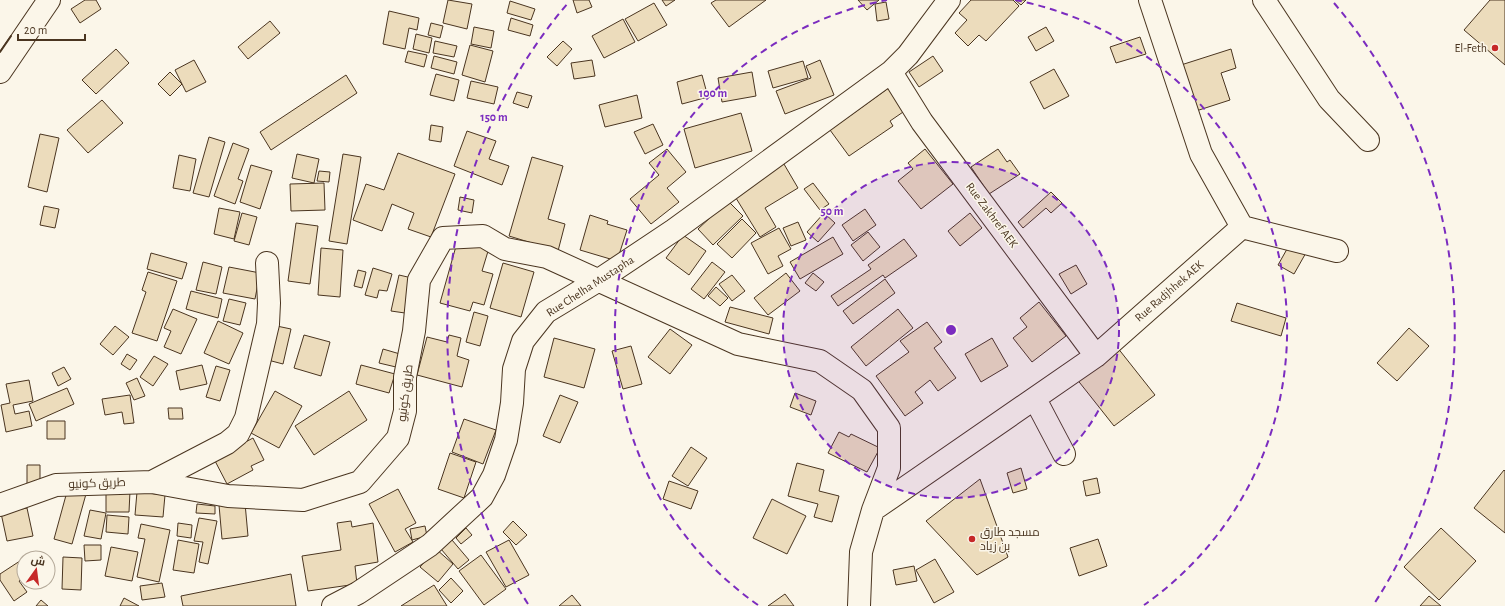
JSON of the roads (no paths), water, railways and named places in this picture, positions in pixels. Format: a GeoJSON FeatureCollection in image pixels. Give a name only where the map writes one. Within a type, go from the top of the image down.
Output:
{"type":"FeatureCollection","features":[{"type":"Feature","properties":{"kind":"street"},"geometry":{"type":"LineString","coordinates":[[0,72],[49,0]]}},
{"type":"Feature","properties":{"kind":"street","name":"Rue Chelha Mustapha"},"geometry":{"type":"LineString","coordinates":[[333,606],[358,592],[430,545],[482,497],[494,475],[506,440],[512,402],[514,369],[523,341],[546,312],[599,280],[674,230],[891,72],[908,55],[949,0]]}},
{"type":"Feature","properties":{"kind":"street"},"geometry":{"type":"LineString","coordinates":[[1150,0],[1201,154],[1242,227],[1337,251]]}},
{"type":"Feature","properties":{"kind":"street"},"geometry":{"type":"LineString","coordinates":[[1264,0],[1329,99],[1368,140]]}},
{"type":"Feature","properties":{"kind":"street","name":"Rue Zakhref AEK"},"geometry":{"type":"LineString","coordinates":[[891,72],[922,122],[1096,356]]}},
{"type":"Feature","properties":{"kind":"street","name":"Rue Radjhhek AEK"},"geometry":{"type":"LineString","coordinates":[[873,510],[1096,356],[1242,227]]}},
{"type":"Feature","properties":{"kind":"street","name":"طريق كونيو"},"geometry":{"type":"LineString","coordinates":[[0,505],[56,485],[152,482],[228,496],[304,500],[360,482],[398,438],[404,411],[405,377],[414,331],[419,280],[443,238],[484,236],[505,249],[547,257],[599,280]]}},
{"type":"Feature","properties":{"kind":"street"},"geometry":{"type":"LineString","coordinates":[[152,482],[227,443],[238,434],[246,418],[268,324],[270,303],[267,264]]}},
{"type":"Feature","properties":{"kind":"street"},"geometry":{"type":"LineString","coordinates":[[599,280],[738,344],[820,361],[862,390],[889,428],[889,468],[873,510],[862,552],[859,606]]}},
{"type":"Feature","properties":{"kind":"street"},"geometry":{"type":"LineString","coordinates":[[1035,399],[1064,454]]}},
{"type":"Feature","properties":{"kind":"place","name":"El-Feth"},"geometry":{"type":"Point","coordinates":[1495,48]}},
{"type":"Feature","properties":{"kind":"place","name":"مسجد طارق بن زياد"},"geometry":{"type":"Point","coordinates":[972,539]}}]}
